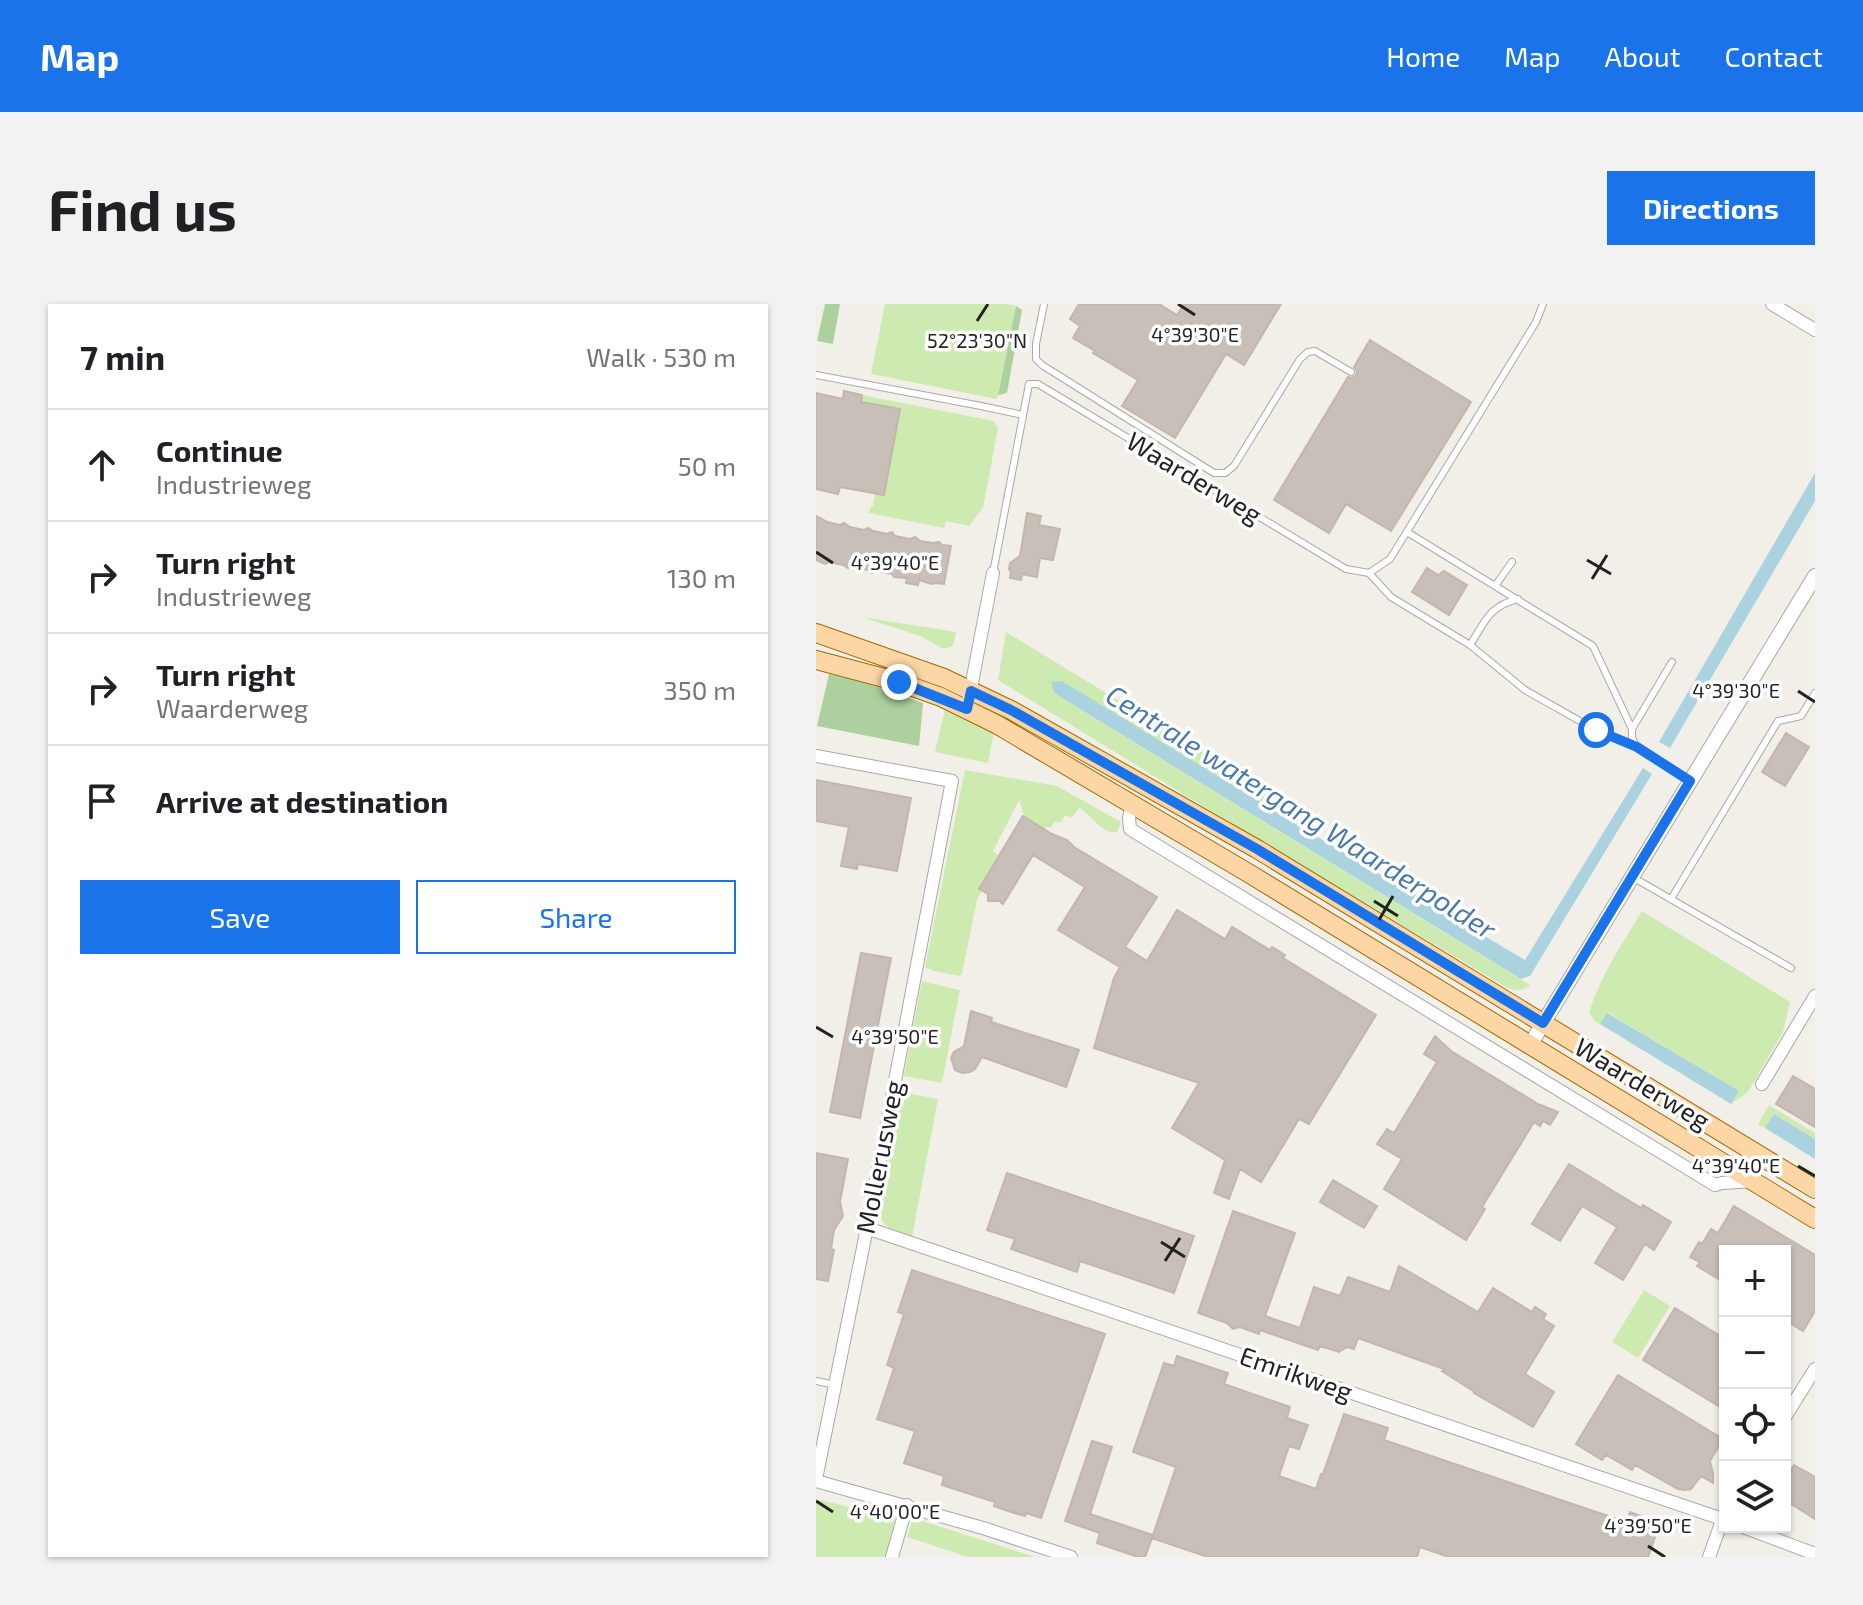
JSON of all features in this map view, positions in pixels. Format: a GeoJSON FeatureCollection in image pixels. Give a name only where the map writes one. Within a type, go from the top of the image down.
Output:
{"type":"FeatureCollection","features":[{"type":"Feature","properties":{"kind":"main road","name":"Waarderweg"},"geometry":{"type":"LineString","coordinates":[[816,633],[944,678],[969,700],[1132,804],[1815,1219]]}},
{"type":"Feature","properties":{"kind":"main road","name":"Waarderweg"},"geometry":{"type":"LineString","coordinates":[[816,660],[1011,710],[1257,849],[1815,1189]]}},
{"type":"Feature","properties":{"kind":"street"},"geometry":{"type":"LineString","coordinates":[[1772,304],[1815,330]]}},
{"type":"Feature","properties":{"kind":"street","name":"Waarderweg"},"geometry":{"type":"LineString","coordinates":[[969,700],[993,573]]}},
{"type":"Feature","properties":{"kind":"street"},"geometry":{"type":"LineString","coordinates":[[1530,1045],[1690,781],[1810,593],[1815,576]]}},
{"type":"Feature","properties":{"kind":"street","name":"Mollerusweg"},"geometry":{"type":"LineString","coordinates":[[816,756],[952,781],[816,1480]]}},
{"type":"Feature","properties":{"kind":"street","name":"Waarderweg"},"geometry":{"type":"LineString","coordinates":[[1132,804],[1130,829],[1715,1185],[1755,1181]]}},
{"type":"Feature","properties":{"kind":"street"},"geometry":{"type":"LineString","coordinates":[[1762,1084],[1815,996]]}},
{"type":"Feature","properties":{"kind":"street","name":"Emrikweg"},"geometry":{"type":"LineString","coordinates":[[867,1228],[1719,1516]]}},
{"type":"Feature","properties":{"kind":"street"},"geometry":{"type":"LineString","coordinates":[[1791,1407],[1815,1369]]}},
{"type":"Feature","properties":{"kind":"street"},"geometry":{"type":"LineString","coordinates":[[816,1480],[1071,1557]]}},
{"type":"Feature","properties":{"kind":"street"},"geometry":{"type":"LineString","coordinates":[[892,1557],[907,1505]]}},
{"type":"Feature","properties":{"kind":"street"},"geometry":{"type":"LineString","coordinates":[[1709,1557],[1719,1531]]}},
{"type":"Feature","properties":{"kind":"street"},"geometry":{"type":"LineString","coordinates":[[1759,1533],[1815,1554]]}},
{"type":"Feature","properties":{"kind":"lane"},"geometry":{"type":"LineString","coordinates":[[1044,304],[1036,344],[1036,359],[1042,365],[1214,473],[1225,473],[1234,466],[1300,359],[1308,352],[1315,351],[1351,372]]}},
{"type":"Feature","properties":{"kind":"lane"},"geometry":{"type":"LineString","coordinates":[[1543,304],[1536,322],[1390,559],[1369,573],[1391,597],[1470,645],[1525,690],[1596,730],[1637,747],[1690,781]]}},
{"type":"Feature","properties":{"kind":"lane"},"geometry":{"type":"LineString","coordinates":[[816,375],[1023,415]]}},
{"type":"Feature","properties":{"kind":"lane","name":"Waarderweg"},"geometry":{"type":"LineString","coordinates":[[993,573],[1029,384],[1038,384],[1346,569],[1369,573]]}},
{"type":"Feature","properties":{"kind":"lane"},"geometry":{"type":"LineString","coordinates":[[1407,532],[1593,646],[1632,729],[1632,738],[1637,747]]}},
{"type":"Feature","properties":{"kind":"lane"},"geometry":{"type":"LineString","coordinates":[[1495,586],[1512,562]]}},
{"type":"Feature","properties":{"kind":"lane"},"geometry":{"type":"LineString","coordinates":[[1470,645],[1493,610],[1504,602],[1518,599]]}},
{"type":"Feature","properties":{"kind":"lane"},"geometry":{"type":"LineString","coordinates":[[1632,729],[1672,662]]}},
{"type":"Feature","properties":{"kind":"lane"},"geometry":{"type":"LineString","coordinates":[[1671,899],[1778,721],[1801,716],[1815,693]]}},
{"type":"Feature","properties":{"kind":"lane"},"geometry":{"type":"LineString","coordinates":[[1632,877],[1791,968]]}},
{"type":"Feature","properties":{"kind":"lane"},"geometry":{"type":"LineString","coordinates":[[816,1381],[835,1385]]}},
{"type":"Feature","properties":{"kind":"green space"},"geometry":{"type":"Polygon","coordinates":[[[825,304],[840,304],[833,344],[817,341],[825,304]]]}},
{"type":"Feature","properties":{"kind":"green space"},"geometry":{"type":"Polygon","coordinates":[[[885,304],[1016,306],[997,399],[871,374],[885,304]]]}},
{"type":"Feature","properties":{"kind":"green space"},"geometry":{"type":"Polygon","coordinates":[[[1016,306],[1022,310],[1007,393],[998,395],[1016,306]]]}},
{"type":"Feature","properties":{"kind":"green space"},"geometry":{"type":"Polygon","coordinates":[[[862,395],[994,421],[998,428],[983,508],[969,526],[946,521],[944,528],[869,513],[875,494],[884,495],[900,410],[861,402],[862,395]]]}},
{"type":"Feature","properties":{"kind":"green space"},"geometry":{"type":"Polygon","coordinates":[[[862,617],[956,632],[953,646],[944,649],[920,636],[862,617]]]}},
{"type":"Feature","properties":{"kind":"green space"},"geometry":{"type":"Polygon","coordinates":[[[1006,632],[1306,815],[1299,826],[1051,682],[1054,693],[1530,985],[1518,990],[1504,986],[998,680],[1006,632]]]}},
{"type":"Feature","properties":{"kind":"green space"},"geometry":{"type":"Polygon","coordinates":[[[829,674],[857,680],[923,703],[919,746],[817,726],[829,674]]]}},
{"type":"Feature","properties":{"kind":"green space"},"geometry":{"type":"Polygon","coordinates":[[[945,709],[994,731],[988,763],[935,752],[945,709]]]}},
{"type":"Feature","properties":{"kind":"green space"},"geometry":{"type":"Polygon","coordinates":[[[965,770],[1057,786],[1121,822],[1117,832],[1111,832],[1079,808],[1072,818],[1065,815],[1061,822],[1054,822],[1051,828],[1044,829],[1028,819],[1026,821],[1019,800],[993,851],[998,855],[979,888],[982,890],[959,976],[925,967],[965,770]]]}},
{"type":"Feature","properties":{"kind":"green space"},"geometry":{"type":"Polygon","coordinates":[[[1642,911],[1790,1002],[1783,1032],[1748,1092],[1731,1104],[1738,1091],[1608,1013],[1600,1024],[1589,1013],[1605,973],[1642,911]]]}},
{"type":"Feature","properties":{"kind":"green space"},"geometry":{"type":"Polygon","coordinates":[[[922,981],[960,990],[942,1083],[904,1076],[922,981]]]}},
{"type":"Feature","properties":{"kind":"green space"},"geometry":{"type":"Polygon","coordinates":[[[901,1092],[938,1099],[912,1237],[888,1227],[879,1214],[901,1092]]]}},
{"type":"Feature","properties":{"kind":"green space"},"geometry":{"type":"Polygon","coordinates":[[[1769,1105],[1815,1133],[1815,1139],[1774,1114],[1765,1128],[1758,1124],[1769,1105]]]}},
{"type":"Feature","properties":{"kind":"green space"},"geometry":{"type":"Polygon","coordinates":[[[1644,1290],[1670,1306],[1638,1358],[1612,1342],[1644,1290]]]}},
{"type":"Feature","properties":{"kind":"green space"},"geometry":{"type":"Polygon","coordinates":[[[816,1499],[895,1518],[886,1557],[816,1557],[816,1499]]]}},
{"type":"Feature","properties":{"kind":"green space"},"geometry":{"type":"Polygon","coordinates":[[[913,1518],[1035,1557],[968,1557],[907,1537],[913,1518]]]}},
{"type":"Feature","properties":{"kind":"water"},"geometry":{"type":"Polygon","coordinates":[[[1815,473],[1815,501],[1670,748],[1659,742],[1815,473]]]}},
{"type":"Feature","properties":{"kind":"water"},"geometry":{"type":"Polygon","coordinates":[[[1062,681],[1525,960],[1643,768],[1652,774],[1530,976],[1521,979],[1054,693],[1051,682],[1062,681]]]}},
{"type":"Feature","properties":{"kind":"water"},"geometry":{"type":"Polygon","coordinates":[[[1607,1013],[1739,1091],[1731,1104],[1600,1024],[1607,1013]]]}},
{"type":"Feature","properties":{"kind":"water"},"geometry":{"type":"Polygon","coordinates":[[[1774,1114],[1815,1139],[1815,1159],[1765,1128],[1774,1114]]]}},
{"type":"Feature","properties":{"kind":"building"},"geometry":{"type":"Polygon","coordinates":[[[1079,304],[1159,304],[1177,315],[1184,304],[1281,304],[1244,365],[1226,354],[1175,438],[1122,406],[1138,380],[1073,338],[1080,326],[1070,319],[1079,304]]]}},
{"type":"Feature","properties":{"kind":"building"},"geometry":{"type":"Polygon","coordinates":[[[1370,340],[1471,402],[1391,531],[1346,504],[1329,533],[1274,500],[1348,377],[1356,376],[1354,367],[1370,340]]]}},
{"type":"Feature","properties":{"kind":"building"},"geometry":{"type":"Polygon","coordinates":[[[844,391],[862,395],[861,402],[900,409],[884,495],[840,487],[838,494],[816,489],[816,393],[843,399],[844,391]]]}},
{"type":"Feature","properties":{"kind":"building"},"geometry":{"type":"Polygon","coordinates":[[[1027,513],[1041,516],[1039,525],[1060,529],[1053,560],[1040,558],[1037,577],[1022,574],[1021,580],[1010,578],[1009,569],[1010,563],[1020,556],[1027,513]]]}},
{"type":"Feature","properties":{"kind":"building"},"geometry":{"type":"Polygon","coordinates":[[[816,516],[840,525],[844,523],[887,534],[892,532],[895,536],[915,537],[920,541],[951,546],[944,584],[919,580],[918,585],[906,583],[907,578],[892,574],[872,573],[816,560],[816,516]]]}},
{"type":"Feature","properties":{"kind":"building"},"geometry":{"type":"Polygon","coordinates":[[[1427,568],[1438,575],[1444,571],[1467,585],[1449,615],[1412,592],[1427,568]]]}},
{"type":"Feature","properties":{"kind":"building"},"geometry":{"type":"Polygon","coordinates":[[[1786,733],[1809,747],[1785,786],[1762,772],[1786,733]]]}},
{"type":"Feature","properties":{"kind":"building"},"geometry":{"type":"Polygon","coordinates":[[[816,780],[911,798],[897,871],[858,864],[857,869],[841,866],[849,827],[816,821],[816,780]]]}},
{"type":"Feature","properties":{"kind":"building"},"geometry":{"type":"Polygon","coordinates":[[[1023,816],[1157,897],[1125,947],[1147,961],[1177,910],[1225,939],[1232,927],[1270,950],[1272,947],[1285,955],[1283,958],[1376,1015],[1309,1124],[1299,1119],[1261,1182],[1240,1169],[1229,1199],[1214,1193],[1225,1160],[1172,1128],[1199,1083],[1094,1048],[1120,967],[1058,930],[1085,887],[1033,855],[1003,904],[988,901],[988,894],[979,889],[1023,816]]]}},
{"type":"Feature","properties":{"kind":"building"},"geometry":{"type":"Polygon","coordinates":[[[861,953],[891,958],[860,1118],[830,1112],[861,953]]]}},
{"type":"Feature","properties":{"kind":"building"},"geometry":{"type":"Polygon","coordinates":[[[971,1011],[992,1018],[991,1022],[1079,1050],[1066,1087],[982,1057],[970,1072],[955,1070],[951,1058],[964,1046],[971,1011]]]}},
{"type":"Feature","properties":{"kind":"building"},"geometry":{"type":"Polygon","coordinates":[[[1435,1036],[1451,1051],[1538,1104],[1558,1112],[1550,1125],[1543,1121],[1540,1126],[1534,1122],[1482,1207],[1485,1209],[1466,1240],[1384,1189],[1402,1159],[1377,1144],[1387,1129],[1394,1133],[1437,1062],[1424,1054],[1435,1036]]]}},
{"type":"Feature","properties":{"kind":"building"},"geometry":{"type":"Polygon","coordinates":[[[1793,1076],[1815,1089],[1815,1127],[1776,1104],[1793,1076]]]}},
{"type":"Feature","properties":{"kind":"building"},"geometry":{"type":"Polygon","coordinates":[[[816,1153],[848,1159],[840,1202],[843,1216],[834,1230],[828,1281],[816,1279],[816,1153]]]}},
{"type":"Feature","properties":{"kind":"building"},"geometry":{"type":"Polygon","coordinates":[[[1569,1164],[1641,1208],[1643,1205],[1671,1222],[1654,1250],[1645,1244],[1623,1280],[1595,1263],[1617,1227],[1582,1206],[1560,1241],[1532,1224],[1569,1164]]]}},
{"type":"Feature","properties":{"kind":"building"},"geometry":{"type":"Polygon","coordinates":[[[1007,1173],[1194,1236],[1174,1293],[1080,1261],[1077,1272],[1011,1249],[1015,1239],[987,1230],[1007,1173]]]}},
{"type":"Feature","properties":{"kind":"building"},"geometry":{"type":"Polygon","coordinates":[[[1333,1180],[1377,1206],[1364,1228],[1320,1202],[1333,1180]]]}},
{"type":"Feature","properties":{"kind":"building"},"geometry":{"type":"Polygon","coordinates":[[[1734,1206],[1815,1255],[1815,1311],[1803,1331],[1791,1324],[1791,1245],[1719,1245],[1719,1279],[1697,1266],[1700,1262],[1690,1257],[1711,1229],[1718,1233],[1734,1206]]]}},
{"type":"Feature","properties":{"kind":"building"},"geometry":{"type":"Polygon","coordinates":[[[1233,1211],[1295,1233],[1265,1316],[1300,1328],[1314,1287],[1340,1296],[1348,1277],[1390,1292],[1399,1266],[1478,1312],[1493,1288],[1532,1312],[1535,1307],[1546,1314],[1543,1319],[1554,1326],[1525,1374],[1554,1392],[1533,1427],[1474,1393],[1442,1371],[1444,1369],[1358,1338],[1354,1349],[1347,1347],[1339,1352],[1320,1346],[1318,1350],[1260,1330],[1259,1334],[1240,1327],[1233,1329],[1227,1323],[1198,1313],[1233,1211]]]}},
{"type":"Feature","properties":{"kind":"building"},"geometry":{"type":"Polygon","coordinates":[[[912,1270],[1105,1334],[1041,1518],[994,1506],[995,1502],[942,1485],[944,1476],[904,1463],[915,1431],[877,1419],[894,1368],[887,1365],[904,1314],[898,1312],[912,1270]]]}},
{"type":"Feature","properties":{"kind":"building"},"geometry":{"type":"Polygon","coordinates":[[[1675,1308],[1719,1335],[1719,1406],[1643,1360],[1675,1308]]]}},
{"type":"Feature","properties":{"kind":"building"},"geometry":{"type":"Polygon","coordinates":[[[1177,1356],[1228,1373],[1224,1384],[1290,1407],[1287,1418],[1308,1425],[1299,1449],[1289,1446],[1279,1476],[1316,1489],[1344,1414],[1388,1428],[1384,1440],[1626,1522],[1630,1512],[1660,1523],[1648,1557],[1449,1557],[1420,1547],[1417,1557],[1208,1557],[1152,1538],[1176,1467],[1133,1452],[1164,1363],[1174,1366],[1177,1356]]]}},
{"type":"Feature","properties":{"kind":"building"},"geometry":{"type":"Polygon","coordinates":[[[1618,1375],[1719,1437],[1719,1446],[1710,1461],[1713,1483],[1701,1476],[1691,1489],[1685,1490],[1635,1465],[1632,1470],[1606,1455],[1602,1460],[1576,1444],[1618,1375]]]}},
{"type":"Feature","properties":{"kind":"building"},"geometry":{"type":"Polygon","coordinates":[[[1092,1441],[1112,1447],[1090,1514],[1153,1535],[1145,1557],[1097,1543],[1100,1533],[1065,1521],[1092,1441]]]}},
{"type":"Feature","properties":{"kind":"building"},"geometry":{"type":"Polygon","coordinates":[[[1794,1465],[1815,1477],[1815,1519],[1791,1504],[1791,1470],[1794,1465]]]}},
{"type":"Feature","properties":{"kind":"route"},"geometry":{"type":"LineString","coordinates":[[899,682],[967,709],[971,691],[1011,710],[1257,849],[1543,1023],[1690,781],[1637,747],[1596,730]]}},
{"type":"Feature","properties":{"kind":"water label","name":"Centrale watergang Waarderpolder"},"geometry":{"type":"Point","coordinates":[1301,812]}}]}
